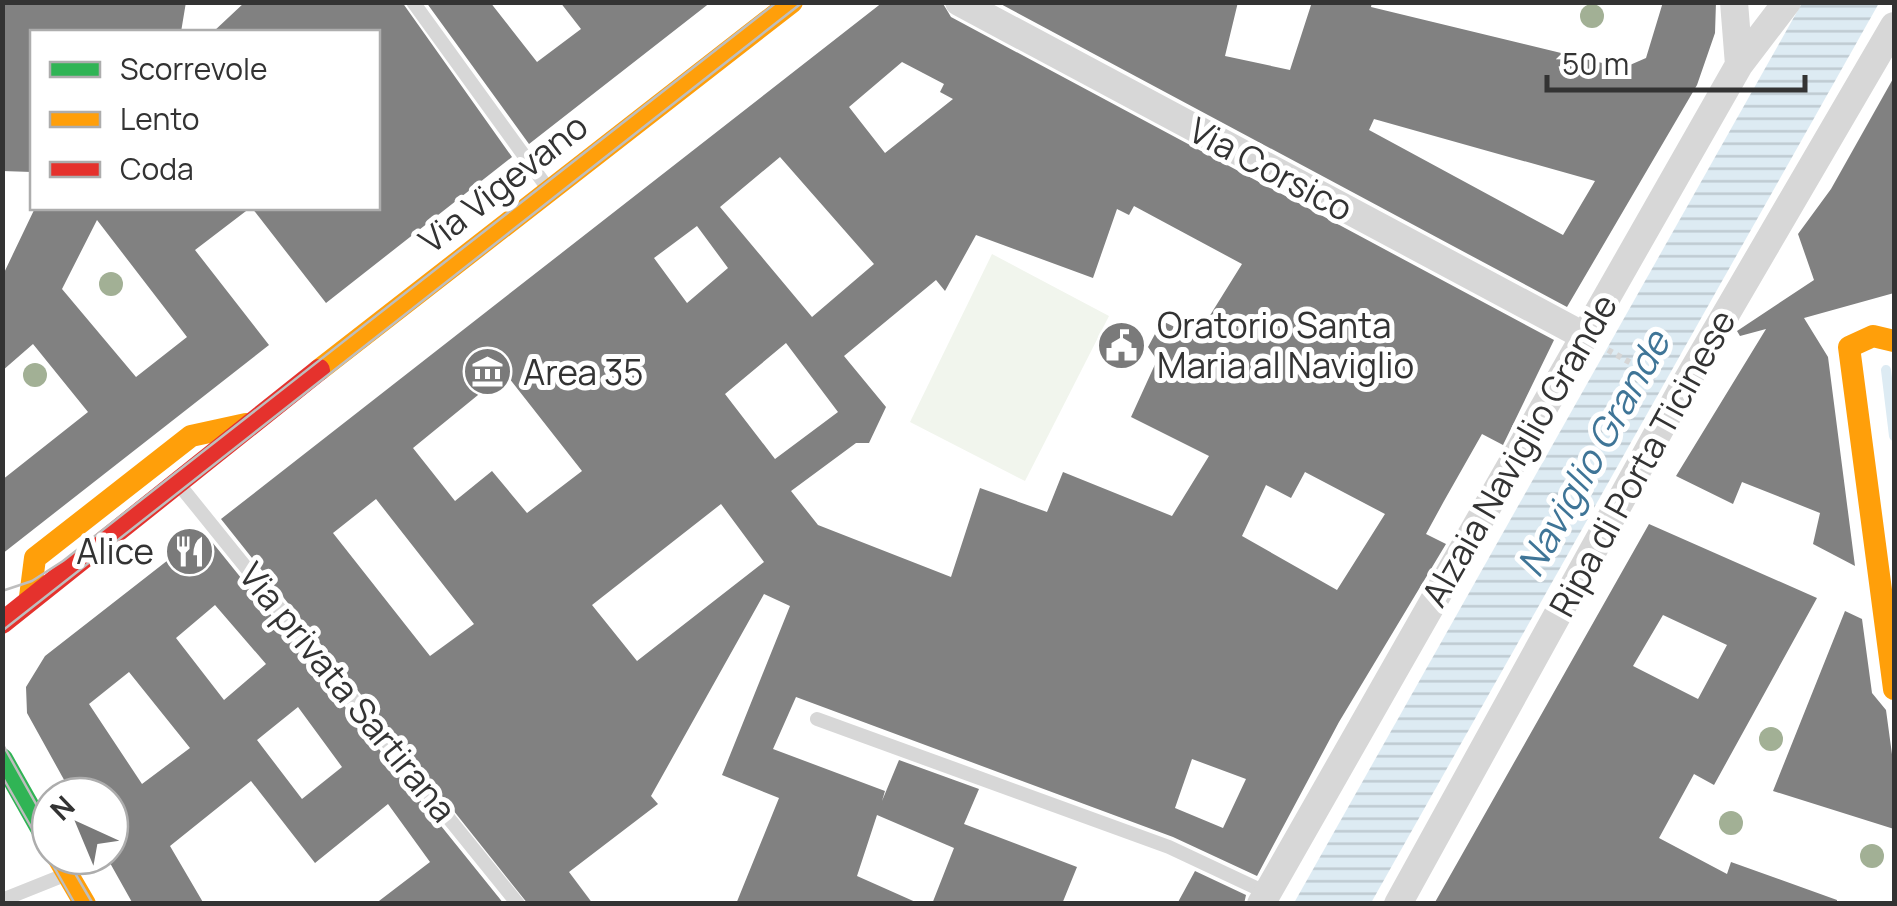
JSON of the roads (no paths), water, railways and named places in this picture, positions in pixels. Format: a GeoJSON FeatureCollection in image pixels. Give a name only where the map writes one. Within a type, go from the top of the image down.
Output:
{"type":"FeatureCollection","features":[{"type":"Feature","properties":{"kind":"street","name":"Via Vigevano"},"geometry":{"type":"LineString","coordinates":[[2,623],[30,597],[792,2]]}},
{"type":"Feature","properties":{"kind":"street","name":"Via Corsico"},"geometry":{"type":"LineString","coordinates":[[958,2],[1584,336]]}},
{"type":"Feature","properties":{"kind":"street"},"geometry":{"type":"LineString","coordinates":[[1734,2],[1740,65]]}},
{"type":"Feature","properties":{"kind":"street","name":"Alzaia Naviglio Grande"},"geometry":{"type":"LineString","coordinates":[[1264,898],[1740,65],[1787,2]]}},
{"type":"Feature","properties":{"kind":"street","name":"Ripa di Porta Ticinese"},"geometry":{"type":"LineString","coordinates":[[1398,904],[1681,391],[1894,26]]}},
{"type":"Feature","properties":{"kind":"street"},"geometry":{"type":"LineString","coordinates":[[1894,341],[1872,336],[1849,346],[1888,596],[1894,689]]}},
{"type":"Feature","properties":{"kind":"street","name":"Via Vigevano"},"geometry":{"type":"LineString","coordinates":[[30,597],[36,558],[191,436],[259,421]]}},
{"type":"Feature","properties":{"kind":"street"},"geometry":{"type":"LineString","coordinates":[[2,760],[30,809]]}},
{"type":"Feature","properties":{"kind":"street"},"geometry":{"type":"LineString","coordinates":[[68,876],[84,904]]}},
{"type":"Feature","properties":{"kind":"lane"},"geometry":{"type":"LineString","coordinates":[[414,2],[549,191]]}},
{"type":"Feature","properties":{"kind":"lane","name":"Via privata Sartirana"},"geometry":{"type":"LineString","coordinates":[[177,482],[518,904]]}},
{"type":"Feature","properties":{"kind":"lane"},"geometry":{"type":"LineString","coordinates":[[817,720],[1168,848],[1264,898]]}},
{"type":"Feature","properties":{"kind":"lane"},"geometry":{"type":"LineString","coordinates":[[2,900],[43,876]]}},
{"type":"Feature","properties":{"kind":"water","name":"Naviglio Grande"},"geometry":{"type":"Polygon","coordinates":[[[1802,3],[1879,3],[1371,903],[1294,903],[1802,3]]]}},
{"type":"Feature","properties":{"kind":"waterway"},"geometry":{"type":"LineString","coordinates":[[1886,370],[1894,436]]}},
{"type":"Feature","properties":{"kind":"tram line"},"geometry":{"type":"LineString","coordinates":[[2,591],[32,581],[63,561],[777,2]]}},
{"type":"Feature","properties":{"kind":"tram line"},"geometry":{"type":"LineString","coordinates":[[2,631],[803,2]]}},
{"type":"Feature","properties":{"kind":"tram line"},"geometry":{"type":"LineString","coordinates":[[2,743],[30,793]]}},
{"type":"Feature","properties":{"kind":"tram line"},"geometry":{"type":"LineString","coordinates":[[2,776],[75,904]]}},
{"type":"Feature","properties":{"kind":"tram line"},"geometry":{"type":"LineString","coordinates":[[77,876],[93,904]]}},
{"type":"Feature","properties":{"kind":"place","name":"Oratorio Santa Maria al Naviglio"},"geometry":{"type":"Point","coordinates":[1122,345]}},
{"type":"Feature","properties":{"kind":"place","name":"Area 35"},"geometry":{"type":"Point","coordinates":[488,372]}},
{"type":"Feature","properties":{"kind":"place","name":"Alice"},"geometry":{"type":"Point","coordinates":[189,551]}}]}
